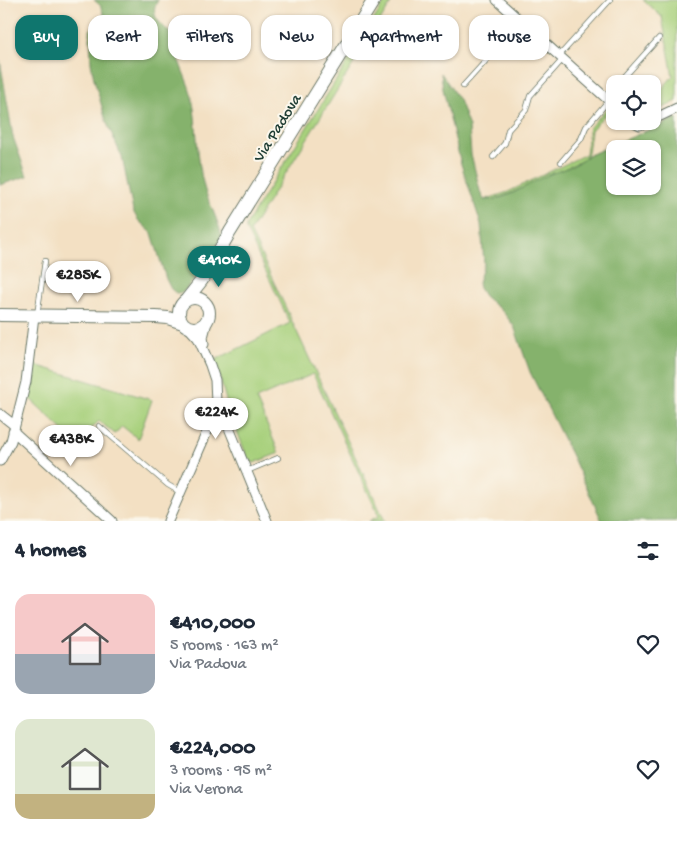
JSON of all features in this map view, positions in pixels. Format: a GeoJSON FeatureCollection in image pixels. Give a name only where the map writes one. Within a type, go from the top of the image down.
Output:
{"type":"FeatureCollection","features":[{"type":"Feature","properties":{"kind":"street","name":"Via Padova"},"geometry":{"type":"LineString","coordinates":[[184,302],[197,288],[374,0]]}},
{"type":"Feature","properties":{"kind":"street"},"geometry":{"type":"LineString","coordinates":[[497,0],[513,15]]}},
{"type":"Feature","properties":{"kind":"street"},"geometry":{"type":"LineString","coordinates":[[549,47],[606,98]]}},
{"type":"Feature","properties":{"kind":"street"},"geometry":{"type":"LineString","coordinates":[[661,116],[677,108]]}},
{"type":"Feature","properties":{"kind":"street","name":"Via Padova"},"geometry":{"type":"LineString","coordinates":[[207,271],[205,288],[208,306]]}},
{"type":"Feature","properties":{"kind":"street"},"geometry":{"type":"LineString","coordinates":[[156,317],[171,313],[184,302],[198,298],[208,306],[210,314],[203,337],[206,354]]}},
{"type":"Feature","properties":{"kind":"street"},"geometry":{"type":"LineString","coordinates":[[168,521],[210,425],[216,396],[215,380],[206,354],[198,338],[185,325],[179,315],[184,302]]}},
{"type":"Feature","properties":{"kind":"street"},"geometry":{"type":"LineString","coordinates":[[0,315],[156,317],[168,318],[197,328],[207,322]]}},
{"type":"Feature","properties":{"kind":"street"},"geometry":{"type":"LineString","coordinates":[[0,461],[10,444],[28,373],[36,316]]}},
{"type":"Feature","properties":{"kind":"street"},"geometry":{"type":"LineString","coordinates":[[214,408],[220,410],[225,418],[267,521]]}},
{"type":"Feature","properties":{"kind":"street"},"geometry":{"type":"LineString","coordinates":[[0,414],[112,521]]}},
{"type":"Feature","properties":{"kind":"lane"},"geometry":{"type":"LineString","coordinates":[[493,157],[505,144],[508,130],[526,110],[530,96],[610,0]]}},
{"type":"Feature","properties":{"kind":"lane"},"geometry":{"type":"LineString","coordinates":[[626,75],[659,38]]}},
{"type":"Feature","properties":{"kind":"lane"},"geometry":{"type":"LineString","coordinates":[[463,86],[487,60]]}},
{"type":"Feature","properties":{"kind":"lane"},"geometry":{"type":"LineString","coordinates":[[561,162],[581,138],[586,126],[606,106]]}},
{"type":"Feature","properties":{"kind":"lane"},"geometry":{"type":"LineString","coordinates":[[36,316],[45,262]]}},
{"type":"Feature","properties":{"kind":"lane"},"geometry":{"type":"LineString","coordinates":[[99,426],[168,485],[180,492]]}},
{"type":"Feature","properties":{"kind":"lane"},"geometry":{"type":"LineString","coordinates":[[247,470],[278,458]]}},
{"type":"Feature","properties":{"kind":"green space"},"geometry":{"type":"Polygon","coordinates":[[[94,0],[158,0],[155,7],[156,15],[104,15],[100,5],[94,0]]]}},
{"type":"Feature","properties":{"kind":"green space"},"geometry":{"type":"Polygon","coordinates":[[[386,0],[393,0],[384,15],[377,15],[386,0]]]}},
{"type":"Feature","properties":{"kind":"green space"},"geometry":{"type":"Polygon","coordinates":[[[643,0],[677,0],[677,101],[661,109],[661,90],[673,76],[662,17],[643,0]]]}},
{"type":"Feature","properties":{"kind":"green space"},"geometry":{"type":"Polygon","coordinates":[[[158,20],[168,32],[168,60],[179,60],[191,92],[201,176],[221,233],[215,249],[182,293],[176,293],[171,289],[166,279],[152,233],[138,220],[133,211],[122,157],[106,121],[91,60],[158,60],[158,20]]]}},
{"type":"Feature","properties":{"kind":"green space"},"geometry":{"type":"Polygon","coordinates":[[[0,60],[13,137],[27,176],[0,185],[0,60]]]}},
{"type":"Feature","properties":{"kind":"green space"},"geometry":{"type":"Polygon","coordinates":[[[349,60],[356,60],[250,231],[385,521],[369,521],[379,516],[313,374],[256,399],[279,453],[254,463],[248,459],[229,411],[215,360],[290,323],[246,229],[246,225],[349,60]]]}},
{"type":"Feature","properties":{"kind":"green space"},"geometry":{"type":"Polygon","coordinates":[[[441,73],[459,100],[469,127],[471,154],[484,200],[493,200],[509,195],[540,178],[574,165],[587,156],[606,148],[606,195],[661,195],[661,140],[625,140],[649,130],[661,130],[661,125],[677,118],[677,521],[602,521],[530,372],[514,326],[503,312],[484,296],[479,288],[478,283],[484,264],[481,224],[461,164],[441,73]]]}},
{"type":"Feature","properties":{"kind":"green space"},"geometry":{"type":"Polygon","coordinates":[[[606,109],[606,113],[591,130],[588,153],[583,160],[509,194],[492,200],[484,200],[508,192],[586,154],[589,128],[606,109]]]}},
{"type":"Feature","properties":{"kind":"green space"},"geometry":{"type":"Polygon","coordinates":[[[35,365],[152,400],[138,439],[122,426],[115,434],[99,421],[77,443],[26,395],[35,365]]]}}]}
